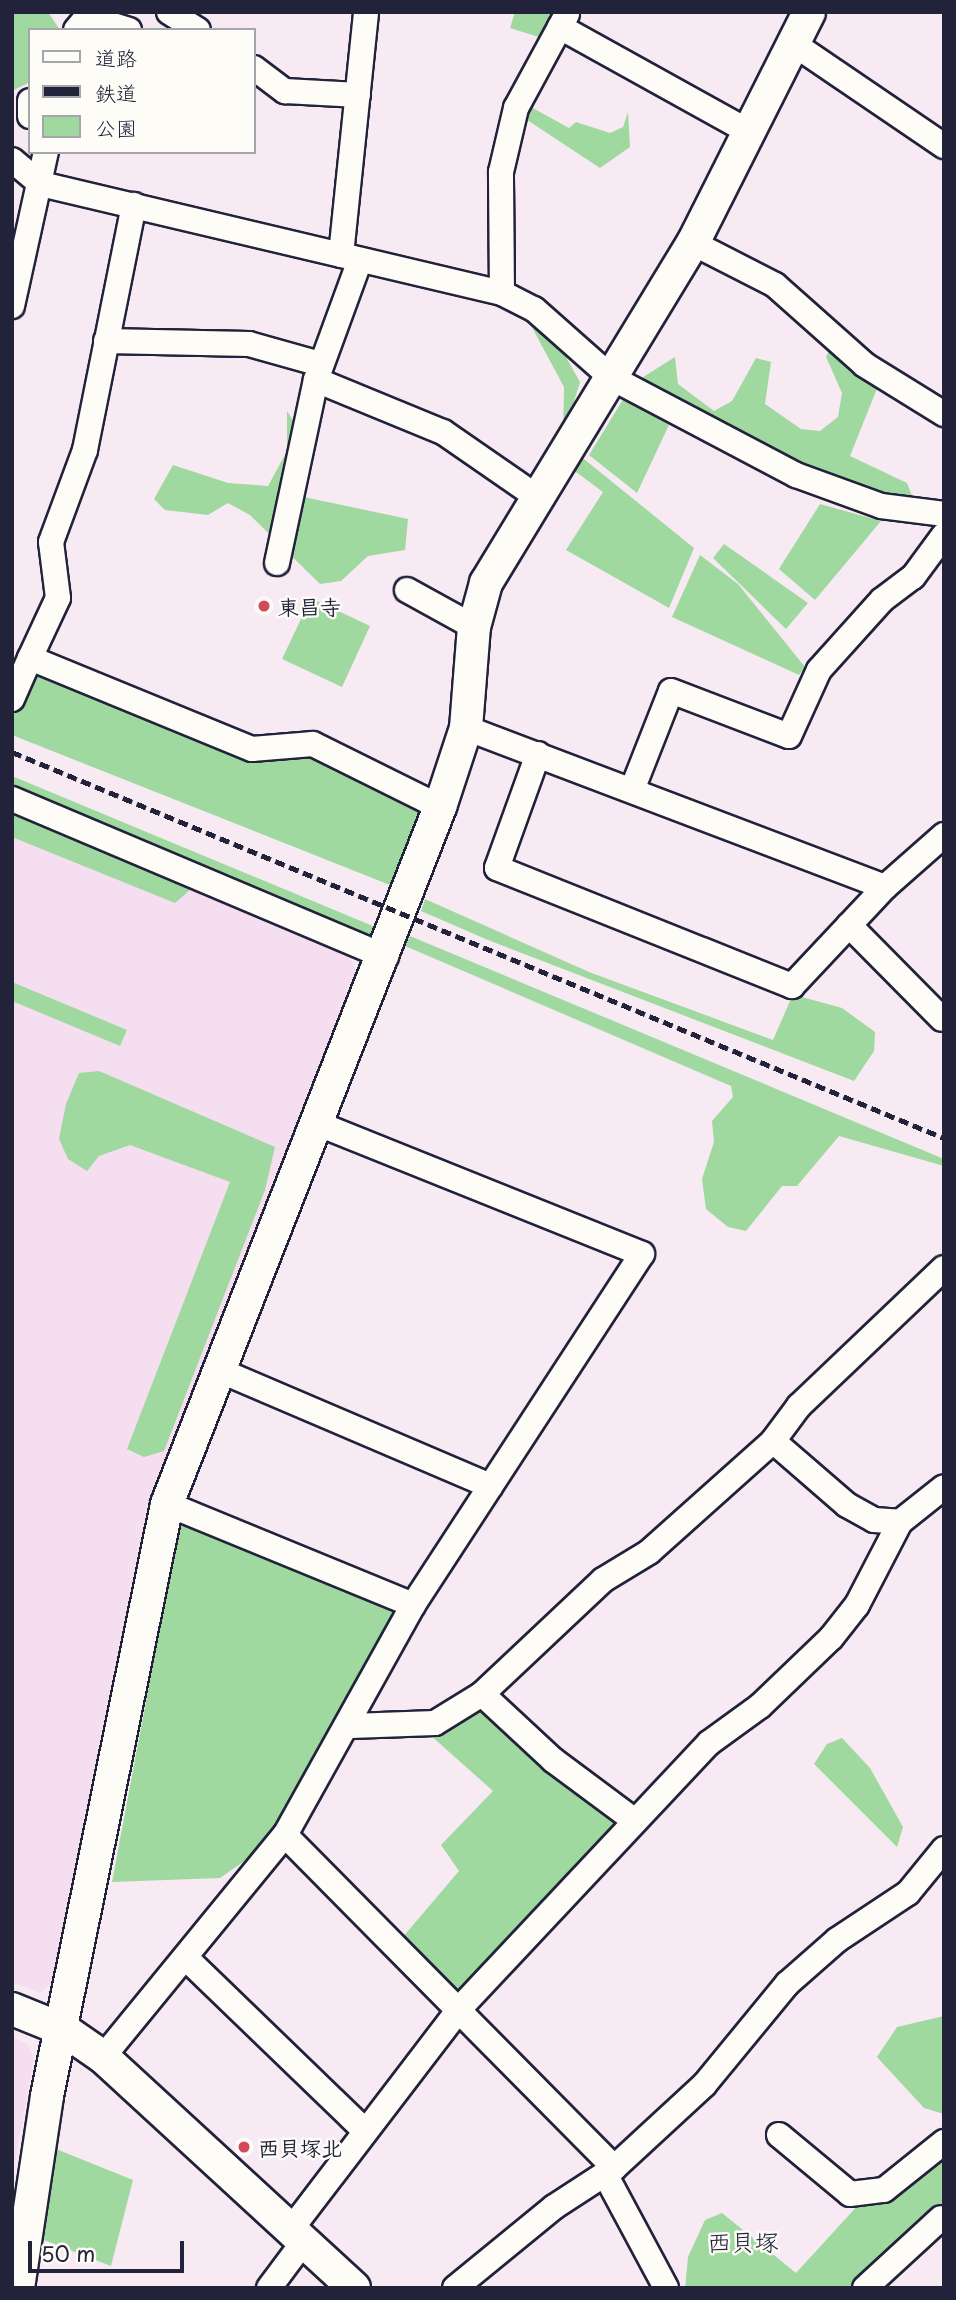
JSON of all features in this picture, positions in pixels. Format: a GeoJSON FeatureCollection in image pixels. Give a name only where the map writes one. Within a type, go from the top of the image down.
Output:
{"type":"FeatureCollection","features":[{"type":"Feature","properties":{"kind":"street"},"geometry":{"type":"LineString","coordinates":[[156,28],[163,12]]}},
{"type":"Feature","properties":{"kind":"street"},"geometry":{"type":"LineString","coordinates":[[169,12],[195,28]]}},
{"type":"Feature","properties":{"kind":"street"},"geometry":{"type":"LineString","coordinates":[[277,563],[318,372],[337,332],[351,258],[358,95],[366,12]]}},
{"type":"Feature","properties":{"kind":"street"},"geometry":{"type":"LineString","coordinates":[[18,2288],[47,2096],[64,2030],[167,1504],[386,957],[440,807],[466,728],[474,626],[486,583],[693,243],[809,12]]}},
{"type":"Feature","properties":{"kind":"street"},"geometry":{"type":"LineString","coordinates":[[78,28],[87,18],[122,28]]}},
{"type":"Feature","properties":{"kind":"street"},"geometry":{"type":"LineString","coordinates":[[502,293],[501,172],[516,108],[564,20],[748,131]]}},
{"type":"Feature","properties":{"kind":"street"},"geometry":{"type":"LineString","coordinates":[[792,43],[944,146]]}},
{"type":"Feature","properties":{"kind":"street"},"geometry":{"type":"LineString","coordinates":[[256,69],[285,91],[358,95]]}},
{"type":"Feature","properties":{"kind":"street"},"geometry":{"type":"LineString","coordinates":[[12,306],[46,154]]}},
{"type":"Feature","properties":{"kind":"street"},"geometry":{"type":"LineString","coordinates":[[12,160],[41,184],[502,293],[534,309],[612,378],[841,495],[944,514]]}},
{"type":"Feature","properties":{"kind":"street"},"geometry":{"type":"LineString","coordinates":[[12,699],[58,598],[51,542],[85,450],[134,205]]}},
{"type":"Feature","properties":{"kind":"street"},"geometry":{"type":"LineString","coordinates":[[693,243],[775,285],[865,365],[944,414]]}},
{"type":"Feature","properties":{"kind":"street"},"geometry":{"type":"LineString","coordinates":[[106,341],[249,344],[318,372],[443,432],[537,497]]}},
{"type":"Feature","properties":{"kind":"street"},"geometry":{"type":"LineString","coordinates":[[632,790],[671,691],[789,736],[820,670],[882,600],[913,577],[944,536]]}},
{"type":"Feature","properties":{"kind":"street"},"geometry":{"type":"LineString","coordinates":[[407,590],[474,626]]}},
{"type":"Feature","properties":{"kind":"street"},"geometry":{"type":"LineString","coordinates":[[30,658],[253,749],[313,744],[440,807]]}},
{"type":"Feature","properties":{"kind":"street"},"geometry":{"type":"LineString","coordinates":[[466,728],[885,887]]}},
{"type":"Feature","properties":{"kind":"street"},"geometry":{"type":"LineString","coordinates":[[538,754],[497,868],[792,986],[885,887],[944,835]]}},
{"type":"Feature","properties":{"kind":"street"},"geometry":{"type":"LineString","coordinates":[[12,799],[386,957]]}},
{"type":"Feature","properties":{"kind":"street"},"geometry":{"type":"LineString","coordinates":[[849,925],[942,1019]]}},
{"type":"Feature","properties":{"kind":"street"},"geometry":{"type":"LineString","coordinates":[[103,2056],[285,1835],[351,1726],[413,1605],[642,1254],[318,1124]]}},
{"type":"Feature","properties":{"kind":"street"},"geometry":{"type":"LineString","coordinates":[[351,1726],[435,1723],[482,1694],[603,1580],[649,1552],[774,1441],[799,1406],[944,1268]]}},
{"type":"Feature","properties":{"kind":"street"},"geometry":{"type":"LineString","coordinates":[[221,1371],[491,1486]]}},
{"type":"Feature","properties":{"kind":"street"},"geometry":{"type":"LineString","coordinates":[[774,1441],[847,1505],[874,1520],[900,1522]]}},
{"type":"Feature","properties":{"kind":"street"},"geometry":{"type":"LineString","coordinates":[[269,2288],[298,2234],[365,2131],[461,2007],[709,1743],[760,1706],[831,1638],[857,1605],[900,1522],[944,1487]]}},
{"type":"Feature","properties":{"kind":"street"},"geometry":{"type":"LineString","coordinates":[[167,1504],[413,1605]]}},
{"type":"Feature","properties":{"kind":"street"},"geometry":{"type":"LineString","coordinates":[[482,1694],[553,1760],[635,1821]]}},
{"type":"Feature","properties":{"kind":"street"},"geometry":{"type":"LineString","coordinates":[[285,1835],[461,2007],[610,2171],[666,2288]]}},
{"type":"Feature","properties":{"kind":"street"},"geometry":{"type":"LineString","coordinates":[[455,2288],[610,2171],[704,2085],[787,1984],[837,1940],[908,1893],[944,1849]]}},
{"type":"Feature","properties":{"kind":"street"},"geometry":{"type":"LineString","coordinates":[[186,1958],[365,2131]]}},
{"type":"Feature","properties":{"kind":"street"},"geometry":{"type":"LineString","coordinates":[[12,2009],[64,2030],[103,2056],[354,2288]]}},
{"type":"Feature","properties":{"kind":"street"},"geometry":{"type":"LineString","coordinates":[[779,2135],[850,2194],[884,2189],[944,2142]]}},
{"type":"Feature","properties":{"kind":"street"},"geometry":{"type":"LineString","coordinates":[[865,2288],[943,2218]]}},
{"type":"Feature","properties":{"kind":"shaded area"},"geometry":{"type":"Polygon","coordinates":[[[12,816],[349,953],[360,980],[157,1487],[60,1977],[40,1993],[12,1982],[12,816]]]}},
{"type":"Feature","properties":{"kind":"shaded area"},"geometry":{"type":"Polygon","coordinates":[[[12,2037],[28,2044],[34,2059],[12,2178],[12,2037]]]}},
{"type":"Feature","properties":{"kind":"green space"},"geometry":{"type":"Polygon","coordinates":[[[12,12],[48,12],[59,28],[28,28],[28,83],[12,91],[12,12]]]}},
{"type":"Feature","properties":{"kind":"green space"},"geometry":{"type":"Polygon","coordinates":[[[515,12],[568,12],[545,39],[510,28],[515,12]]]}},
{"type":"Feature","properties":{"kind":"green space"},"geometry":{"type":"Polygon","coordinates":[[[520,101],[569,128],[576,122],[610,133],[623,127],[628,112],[630,147],[600,168],[515,112],[520,101]]]}},
{"type":"Feature","properties":{"kind":"green space"},"geometry":{"type":"Polygon","coordinates":[[[528,320],[557,341],[580,382],[563,438],[564,387],[528,320]]]}},
{"type":"Feature","properties":{"kind":"green space"},"geometry":{"type":"Polygon","coordinates":[[[835,339],[880,381],[850,456],[907,483],[914,501],[847,496],[658,401],[640,379],[675,357],[678,384],[714,411],[732,401],[756,358],[771,362],[765,404],[801,429],[820,431],[838,417],[842,393],[826,357],[835,339]]]}},
{"type":"Feature","properties":{"kind":"green space"},"geometry":{"type":"Polygon","coordinates":[[[624,398],[669,425],[637,493],[589,455],[624,398]]]}},
{"type":"Feature","properties":{"kind":"green space"},"geometry":{"type":"Polygon","coordinates":[[[287,411],[310,447],[304,497],[408,519],[405,550],[368,556],[341,581],[320,584],[250,515],[228,503],[208,515],[165,510],[154,499],[173,465],[228,483],[268,486],[287,451],[287,411]]]}},
{"type":"Feature","properties":{"kind":"green space"},"geometry":{"type":"Polygon","coordinates":[[[579,455],[694,548],[669,608],[566,550],[603,492],[572,469],[579,455]]]}},
{"type":"Feature","properties":{"kind":"green space"},"geometry":{"type":"Polygon","coordinates":[[[820,504],[881,521],[815,600],[779,569],[820,504]]]}},
{"type":"Feature","properties":{"kind":"green space"},"geometry":{"type":"Polygon","coordinates":[[[724,544],[808,603],[786,629],[713,558],[724,544]]]}},
{"type":"Feature","properties":{"kind":"green space"},"geometry":{"type":"Polygon","coordinates":[[[700,555],[738,584],[805,667],[799,675],[672,617],[700,555]]]}},
{"type":"Feature","properties":{"kind":"green space"},"geometry":{"type":"Polygon","coordinates":[[[311,598],[370,626],[342,687],[282,659],[311,598]]]}},
{"type":"Feature","properties":{"kind":"green space"},"geometry":{"type":"Polygon","coordinates":[[[30,658],[252,749],[313,744],[433,803],[395,887],[12,735],[12,699],[30,658]]]}},
{"type":"Feature","properties":{"kind":"green space"},"geometry":{"type":"Polygon","coordinates":[[[12,776],[380,929],[367,949],[12,793],[12,776]]]}},
{"type":"Feature","properties":{"kind":"green space"},"geometry":{"type":"Polygon","coordinates":[[[12,799],[191,889],[175,903],[12,837],[12,799]]]}},
{"type":"Feature","properties":{"kind":"green space"},"geometry":{"type":"Polygon","coordinates":[[[425,899],[589,972],[773,1040],[790,1001],[802,997],[842,1008],[875,1032],[874,1051],[854,1081],[488,940],[421,911],[425,899]]]}},
{"type":"Feature","properties":{"kind":"green space"},"geometry":{"type":"Polygon","coordinates":[[[410,936],[944,1159],[944,1166],[839,1136],[797,1186],[782,1186],[746,1231],[728,1227],[706,1209],[702,1179],[714,1142],[712,1121],[733,1097],[731,1086],[405,946],[410,936]]]}},
{"type":"Feature","properties":{"kind":"green space"},"geometry":{"type":"Polygon","coordinates":[[[12,982],[127,1030],[120,1046],[12,1001],[12,982]]]}},
{"type":"Feature","properties":{"kind":"green space"},"geometry":{"type":"Polygon","coordinates":[[[99,1071],[275,1147],[265,1190],[164,1451],[144,1457],[127,1449],[230,1182],[130,1145],[99,1156],[87,1171],[68,1159],[59,1139],[66,1104],[79,1073],[99,1071]]]}},
{"type":"Feature","properties":{"kind":"green space"},"geometry":{"type":"Polygon","coordinates":[[[182,1510],[407,1603],[269,1844],[220,1878],[112,1882],[182,1510]]]}},
{"type":"Feature","properties":{"kind":"green space"},"geometry":{"type":"Polygon","coordinates":[[[490,1702],[629,1827],[457,2002],[402,1938],[459,1871],[441,1845],[493,1791],[429,1734],[490,1702]]]}},
{"type":"Feature","properties":{"kind":"green space"},"geometry":{"type":"Polygon","coordinates":[[[842,1738],[870,1768],[903,1827],[897,1847],[814,1764],[827,1744],[842,1738]]]}},
{"type":"Feature","properties":{"kind":"green space"},"geometry":{"type":"Polygon","coordinates":[[[944,2016],[944,2114],[924,2108],[877,2057],[897,2027],[944,2016]]]}},
{"type":"Feature","properties":{"kind":"green space"},"geometry":{"type":"Polygon","coordinates":[[[56,2149],[133,2180],[111,2266],[44,2240],[56,2149]]]}},
{"type":"Feature","properties":{"kind":"green space"},"geometry":{"type":"Polygon","coordinates":[[[944,2152],[944,2219],[873,2288],[685,2288],[688,2257],[705,2220],[722,2213],[796,2273],[871,2191],[944,2152]]]}},
{"type":"Feature","properties":{"kind":"railway"},"geometry":{"type":"LineString","coordinates":[[12,752],[944,1138]]}},
{"type":"Feature","properties":{"kind":"place","name":"東昌寺"},"geometry":{"type":"Point","coordinates":[264,606]}},
{"type":"Feature","properties":{"kind":"place","name":"西貝塚北"},"geometry":{"type":"Point","coordinates":[244,2147]}},
{"type":"Feature","properties":{"kind":"district","name":"西貝塚"},"geometry":{"type":"Point","coordinates":[743,2242]}}]}
